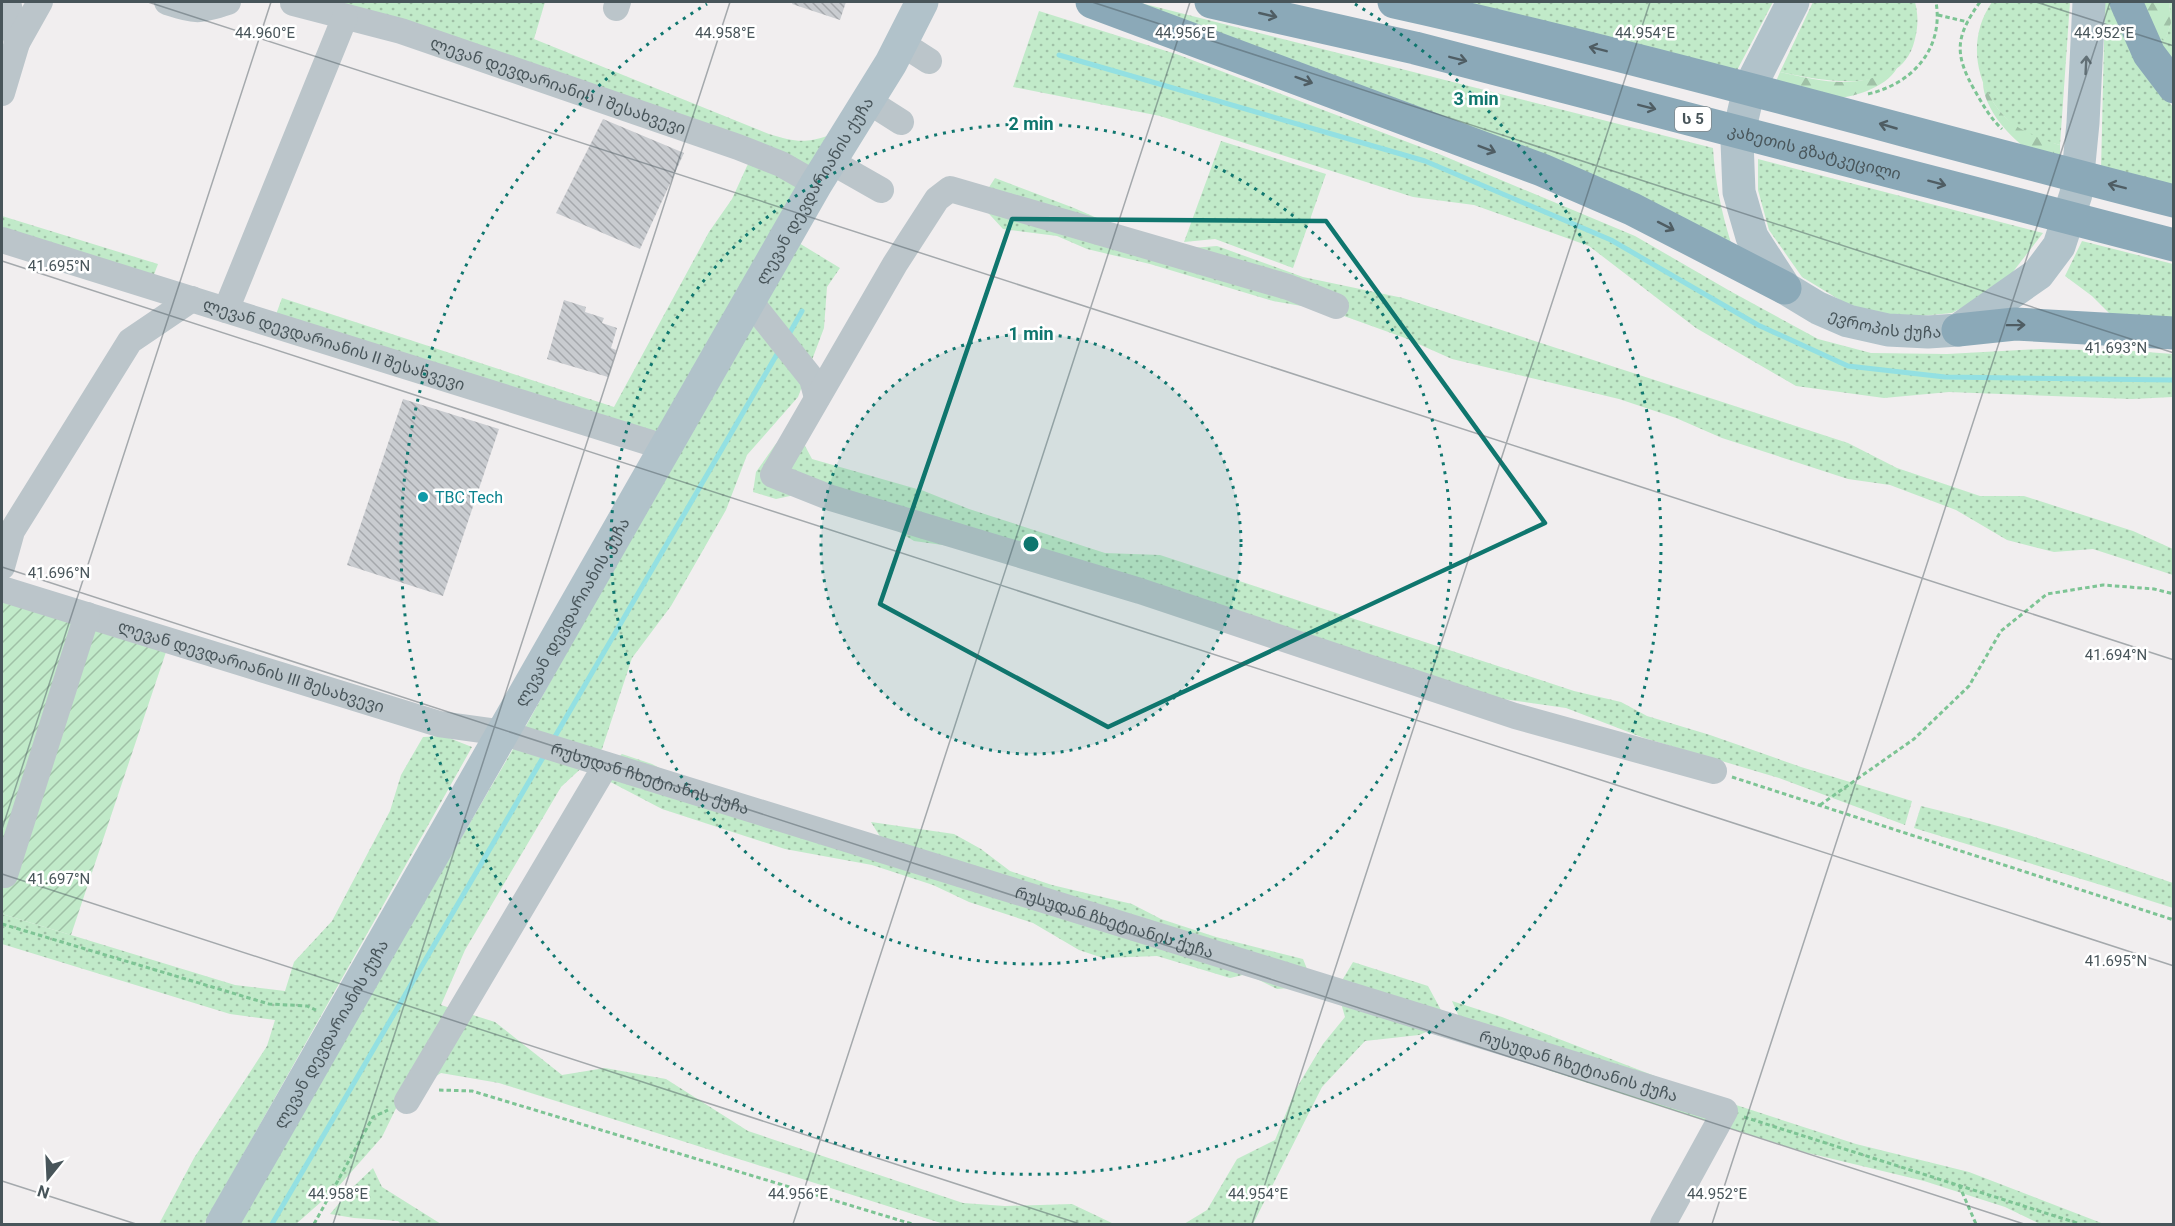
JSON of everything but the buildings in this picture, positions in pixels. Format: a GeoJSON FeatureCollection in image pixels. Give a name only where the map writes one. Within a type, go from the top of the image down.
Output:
{"type":"FeatureCollection","features":[{"type":"Feature","properties":{"kind":"highway"},"geometry":{"type":"LineString","coordinates":[[1092,2],[1542,170],[1632,209],[1785,288]]}},
{"type":"Feature","properties":{"kind":"highway","name":"კახეთის გზატკეცილი"},"geometry":{"type":"LineString","coordinates":[[1211,2],[1427,51],[2174,245]]}},
{"type":"Feature","properties":{"kind":"highway"},"geometry":{"type":"LineString","coordinates":[[1394,2],[1672,68],[1974,150],[2174,201]]}},
{"type":"Feature","properties":{"kind":"highway"},"geometry":{"type":"LineString","coordinates":[[2126,2],[2149,54],[2174,87]]}},
{"type":"Feature","properties":{"kind":"highway"},"geometry":{"type":"LineString","coordinates":[[1958,330],[2015,324],[2174,333]]}},
{"type":"Feature","properties":{"kind":"main road","name":"ევროპის ქუჩა"},"geometry":{"type":"LineString","coordinates":[[1793,2],[1749,89],[1737,141],[1739,192],[1752,237],[1785,288],[1818,308],[1848,321],[1888,330],[1928,332],[1958,330],[2038,274],[2059,246],[2076,194],[2083,123],[2089,2]]}},
{"type":"Feature","properties":{"kind":"main road","name":"ლევან დევდარიანის ქუჩა"},"geometry":{"type":"LineString","coordinates":[[222,1224],[823,172],[868,101],[922,4]]}},
{"type":"Feature","properties":{"kind":"street"},"geometry":{"type":"LineString","coordinates":[[8,2],[17,43]]}},
{"type":"Feature","properties":{"kind":"street"},"geometry":{"type":"LineString","coordinates":[[2,93],[17,43],[39,2]]}},
{"type":"Feature","properties":{"kind":"street"},"geometry":{"type":"LineString","coordinates":[[167,2],[194,10],[228,2]]}},
{"type":"Feature","properties":{"kind":"street","name":"ლევან დევდარიანის I შესახვევი"},"geometry":{"type":"LineString","coordinates":[[293,3],[401,32],[738,147],[781,164],[823,172],[881,190]]}},
{"type":"Feature","properties":{"kind":"street"},"geometry":{"type":"LineString","coordinates":[[226,310],[345,17]]}},
{"type":"Feature","properties":{"kind":"street"},"geometry":{"type":"LineString","coordinates":[[901,43],[929,61]]}},
{"type":"Feature","properties":{"kind":"street"},"geometry":{"type":"LineString","coordinates":[[868,101],[901,122]]}},
{"type":"Feature","properties":{"kind":"street"},"geometry":{"type":"LineString","coordinates":[[1336,306],[1288,287],[950,189],[937,199],[895,264],[773,475],[831,498],[1140,591],[1515,716],[1714,771]]}},
{"type":"Feature","properties":{"kind":"street","name":"ლევან დევდარიანის II შესახვევი"},"geometry":{"type":"LineString","coordinates":[[2,240],[667,448]]}},
{"type":"Feature","properties":{"kind":"street"},"geometry":{"type":"LineString","coordinates":[[2,567],[12,531],[130,341],[192,299]]}},
{"type":"Feature","properties":{"kind":"street"},"geometry":{"type":"LineString","coordinates":[[750,301],[812,379],[817,398]]}},
{"type":"Feature","properties":{"kind":"street","name":"ლევან დევდარიანის III შესახვევი"},"geometry":{"type":"LineString","coordinates":[[2,589],[439,724],[504,733]]}},
{"type":"Feature","properties":{"kind":"street"},"geometry":{"type":"LineString","coordinates":[[5,875],[87,615]]}},
{"type":"Feature","properties":{"kind":"street","name":"რუსუდან ჩხეტიანის ქუჩა"},"geometry":{"type":"LineString","coordinates":[[504,733],[1725,1110]]}},
{"type":"Feature","properties":{"kind":"street"},"geometry":{"type":"LineString","coordinates":[[407,1101],[606,765]]}},
{"type":"Feature","properties":{"kind":"street"},"geometry":{"type":"LineString","coordinates":[[1663,1224],[1725,1110]]}},
{"type":"Feature","properties":{"kind":"path"},"geometry":{"type":"LineString","coordinates":[[1862,95],[1893,87],[1916,70],[1925,58],[1933,39],[1937,15],[1936,2]]}},
{"type":"Feature","properties":{"kind":"path"},"geometry":{"type":"LineString","coordinates":[[1980,2],[1961,36],[1959,50],[1964,71],[1994,122],[2002,130]]}},
{"type":"Feature","properties":{"kind":"path"},"geometry":{"type":"LineString","coordinates":[[1937,15],[1968,22]]}},
{"type":"Feature","properties":{"kind":"path"},"geometry":{"type":"LineString","coordinates":[[1820,806],[1914,739],[1969,686],[2001,631],[2047,594],[2103,585],[2154,589],[2174,594]]}},
{"type":"Feature","properties":{"kind":"path"},"geometry":{"type":"LineString","coordinates":[[1714,771],[2174,920]]}},
{"type":"Feature","properties":{"kind":"path"},"geometry":{"type":"LineString","coordinates":[[2,924],[269,1004],[307,1006],[339,1021]]}},
{"type":"Feature","properties":{"kind":"path"},"geometry":{"type":"LineString","coordinates":[[314,1224],[373,1117],[432,1090],[472,1091],[912,1224]]}},
{"type":"Feature","properties":{"kind":"path"},"geometry":{"type":"LineString","coordinates":[[1725,1110],[2080,1224]]}},
{"type":"Feature","properties":{"kind":"path"},"geometry":{"type":"LineString","coordinates":[[1959,1185],[1976,1224]]}},
{"type":"Feature","properties":{"kind":"highlighted area"},"geometry":{"type":"Polygon","coordinates":[[[1012,219],[1326,221],[1545,523],[1108,727],[880,604],[1012,219]]]}},
{"type":"Feature","properties":{"kind":"green space"},"geometry":{"type":"Polygon","coordinates":[[[321,2],[545,2],[534,39],[769,134],[798,141],[827,136],[653,438],[274,320],[282,298],[614,407],[709,232],[732,199],[747,166],[761,145],[321,2]]]}},
{"type":"Feature","properties":{"kind":"green space"},"geometry":{"type":"Polygon","coordinates":[[[1137,2],[1713,148],[1719,196],[1731,243],[1137,2]]]}},
{"type":"Feature","properties":{"kind":"green space"},"geometry":{"type":"Polygon","coordinates":[[[1443,2],[1773,2],[1734,76],[1443,2]]]}},
{"type":"Feature","properties":{"kind":"green space"},"geometry":{"type":"Polygon","coordinates":[[[1813,2],[1915,2],[1917,24],[1913,46],[1904,62],[1890,73],[1873,79],[1834,81],[1780,72],[1813,2]]]}},
{"type":"Feature","properties":{"kind":"green space"},"geometry":{"type":"Polygon","coordinates":[[[1992,2],[2070,2],[2060,145],[2029,136],[1999,110],[1988,94],[1977,57],[1982,20],[1992,2]]]}},
{"type":"Feature","properties":{"kind":"green space"},"geometry":{"type":"Polygon","coordinates":[[[2105,2],[2111,2],[2135,56],[2173,107],[2173,189],[2101,169],[2105,2]]]}},
{"type":"Feature","properties":{"kind":"green space"},"geometry":{"type":"Polygon","coordinates":[[[2142,2],[2169,2],[2171,23],[2165,41],[2150,27],[2142,2]]]}},
{"type":"Feature","properties":{"kind":"green space"},"geometry":{"type":"Polygon","coordinates":[[[2169,2],[2173,2],[2173,65],[2150,27],[2165,40],[2171,23],[2169,2]]]}},
{"type":"Feature","properties":{"kind":"green space"},"geometry":{"type":"Polygon","coordinates":[[[1039,11],[1179,55],[1439,154],[1635,236],[1818,339],[1871,353],[1947,354],[2041,349],[2173,354],[2173,397],[2132,399],[1949,392],[1884,398],[1796,386],[1696,328],[1589,246],[1474,205],[1413,197],[1160,116],[1013,87],[1039,11]]]}},
{"type":"Feature","properties":{"kind":"green space"},"geometry":{"type":"Polygon","coordinates":[[[1897,68],[1885,81],[1868,91],[1839,98],[1817,98],[1774,86],[1780,72],[1811,79],[1853,82],[1882,75],[1897,68]]]}},
{"type":"Feature","properties":{"kind":"green space"},"geometry":{"type":"Polygon","coordinates":[[[1983,81],[1996,106],[2013,124],[2034,136],[2060,145],[2060,159],[2032,152],[2007,131],[1987,101],[1983,81]]]}},
{"type":"Feature","properties":{"kind":"green space"},"geometry":{"type":"Polygon","coordinates":[[[1221,141],[1326,174],[1293,268],[1215,239],[1184,242],[1221,141]]]}},
{"type":"Feature","properties":{"kind":"green space"},"geometry":{"type":"Polygon","coordinates":[[[1758,159],[2043,233],[2002,286],[1952,313],[1900,318],[1853,308],[1802,277],[1769,230],[1758,190],[1758,159]]]}},
{"type":"Feature","properties":{"kind":"green space"},"geometry":{"type":"Polygon","coordinates":[[[995,178],[1074,208],[1143,238],[1179,249],[1217,246],[1303,277],[1403,298],[1848,443],[1897,468],[1980,496],[2024,496],[2133,531],[2173,549],[2173,575],[2093,549],[2054,552],[2007,540],[1956,510],[1890,485],[1848,479],[1722,438],[1676,418],[1619,399],[1452,359],[1405,338],[1330,311],[1273,301],[1150,264],[1087,249],[1057,236],[1003,229],[979,203],[995,178]]]}},
{"type":"Feature","properties":{"kind":"green space"},"geometry":{"type":"Polygon","coordinates":[[[2,216],[158,264],[153,277],[2,230],[2,216]]]}},
{"type":"Feature","properties":{"kind":"green space"},"geometry":{"type":"Polygon","coordinates":[[[794,240],[840,268],[827,287],[824,328],[798,397],[747,455],[726,510],[671,606],[632,658],[602,749],[561,787],[465,950],[441,1005],[495,1022],[562,1075],[605,1068],[666,1079],[748,1131],[963,1203],[1005,1206],[1072,1204],[1114,1224],[944,1224],[499,1083],[441,1073],[401,1098],[382,1137],[338,1187],[296,1224],[236,1224],[516,744],[794,240]]]}},
{"type":"Feature","properties":{"kind":"green space"},"geometry":{"type":"Polygon","coordinates":[[[2082,241],[2173,264],[2173,319],[2113,317],[2092,296],[2065,276],[2082,241]]]}},
{"type":"Feature","properties":{"kind":"green space"},"geometry":{"type":"Polygon","coordinates":[[[794,425],[812,459],[924,491],[969,509],[1105,553],[1160,555],[1574,691],[1621,702],[1647,716],[1912,801],[1905,825],[1779,778],[1644,738],[1566,708],[1488,697],[964,548],[914,541],[878,519],[799,494],[776,499],[753,492],[756,472],[775,445],[794,425]]]}},
{"type":"Feature","properties":{"kind":"green space"},"geometry":{"type":"Polygon","coordinates":[[[2,598],[167,649],[71,935],[2,914],[2,598]]]}},
{"type":"Feature","properties":{"kind":"green space"},"geometry":{"type":"Polygon","coordinates":[[[444,736],[472,747],[204,1224],[159,1224],[194,1158],[267,1046],[275,1020],[230,1014],[2,944],[2,914],[235,985],[285,991],[294,962],[332,921],[390,811],[401,775],[423,737],[444,736]]]}},
{"type":"Feature","properties":{"kind":"green space"},"geometry":{"type":"Polygon","coordinates":[[[622,754],[652,764],[699,789],[884,843],[871,822],[954,834],[981,849],[1010,871],[1052,885],[1132,904],[1161,919],[1216,937],[1303,959],[1314,986],[1277,989],[1247,974],[1230,978],[1157,956],[1103,958],[1079,950],[1033,923],[969,902],[933,885],[872,865],[785,849],[662,809],[599,776],[622,754]]]}},
{"type":"Feature","properties":{"kind":"green space"},"geometry":{"type":"Polygon","coordinates":[[[1921,806],[2048,841],[2173,883],[2173,908],[1914,828],[1921,806]]]}},
{"type":"Feature","properties":{"kind":"green space"},"geometry":{"type":"Polygon","coordinates":[[[1353,962],[1428,986],[1448,1023],[1419,1035],[1365,1041],[1322,1087],[1253,1224],[1184,1224],[1207,1210],[1237,1159],[1275,1140],[1296,1089],[1323,1044],[1345,1017],[1337,989],[1353,962]]]}},
{"type":"Feature","properties":{"kind":"green space"},"geometry":{"type":"Polygon","coordinates":[[[1452,1001],[1502,1017],[1699,1093],[1856,1144],[1969,1172],[2104,1224],[2040,1224],[2005,1207],[1924,1181],[1808,1153],[1548,1070],[1496,1046],[1468,1037],[1452,1001]]]}},
{"type":"Feature","properties":{"kind":"green space"},"geometry":{"type":"Polygon","coordinates":[[[373,1168],[382,1187],[441,1224],[401,1224],[398,1221],[330,1214],[373,1168]]]}},
{"type":"Feature","properties":{"kind":"waterway"},"geometry":{"type":"LineString","coordinates":[[1059,55],[1425,161],[1611,240],[1758,325],[1848,366],[1945,377],[2174,380]]}},
{"type":"Feature","properties":{"kind":"waterway"},"geometry":{"type":"LineString","coordinates":[[788,336],[802,311]]}},
{"type":"Feature","properties":{"kind":"waterway"},"geometry":{"type":"LineString","coordinates":[[553,740],[780,349]]}},
{"type":"Feature","properties":{"kind":"waterway"},"geometry":{"type":"LineString","coordinates":[[272,1224],[545,754]]}},
{"type":"Feature","properties":{"kind":"place","name":"TBC Tech"},"geometry":{"type":"Point","coordinates":[423,497]}}]}
